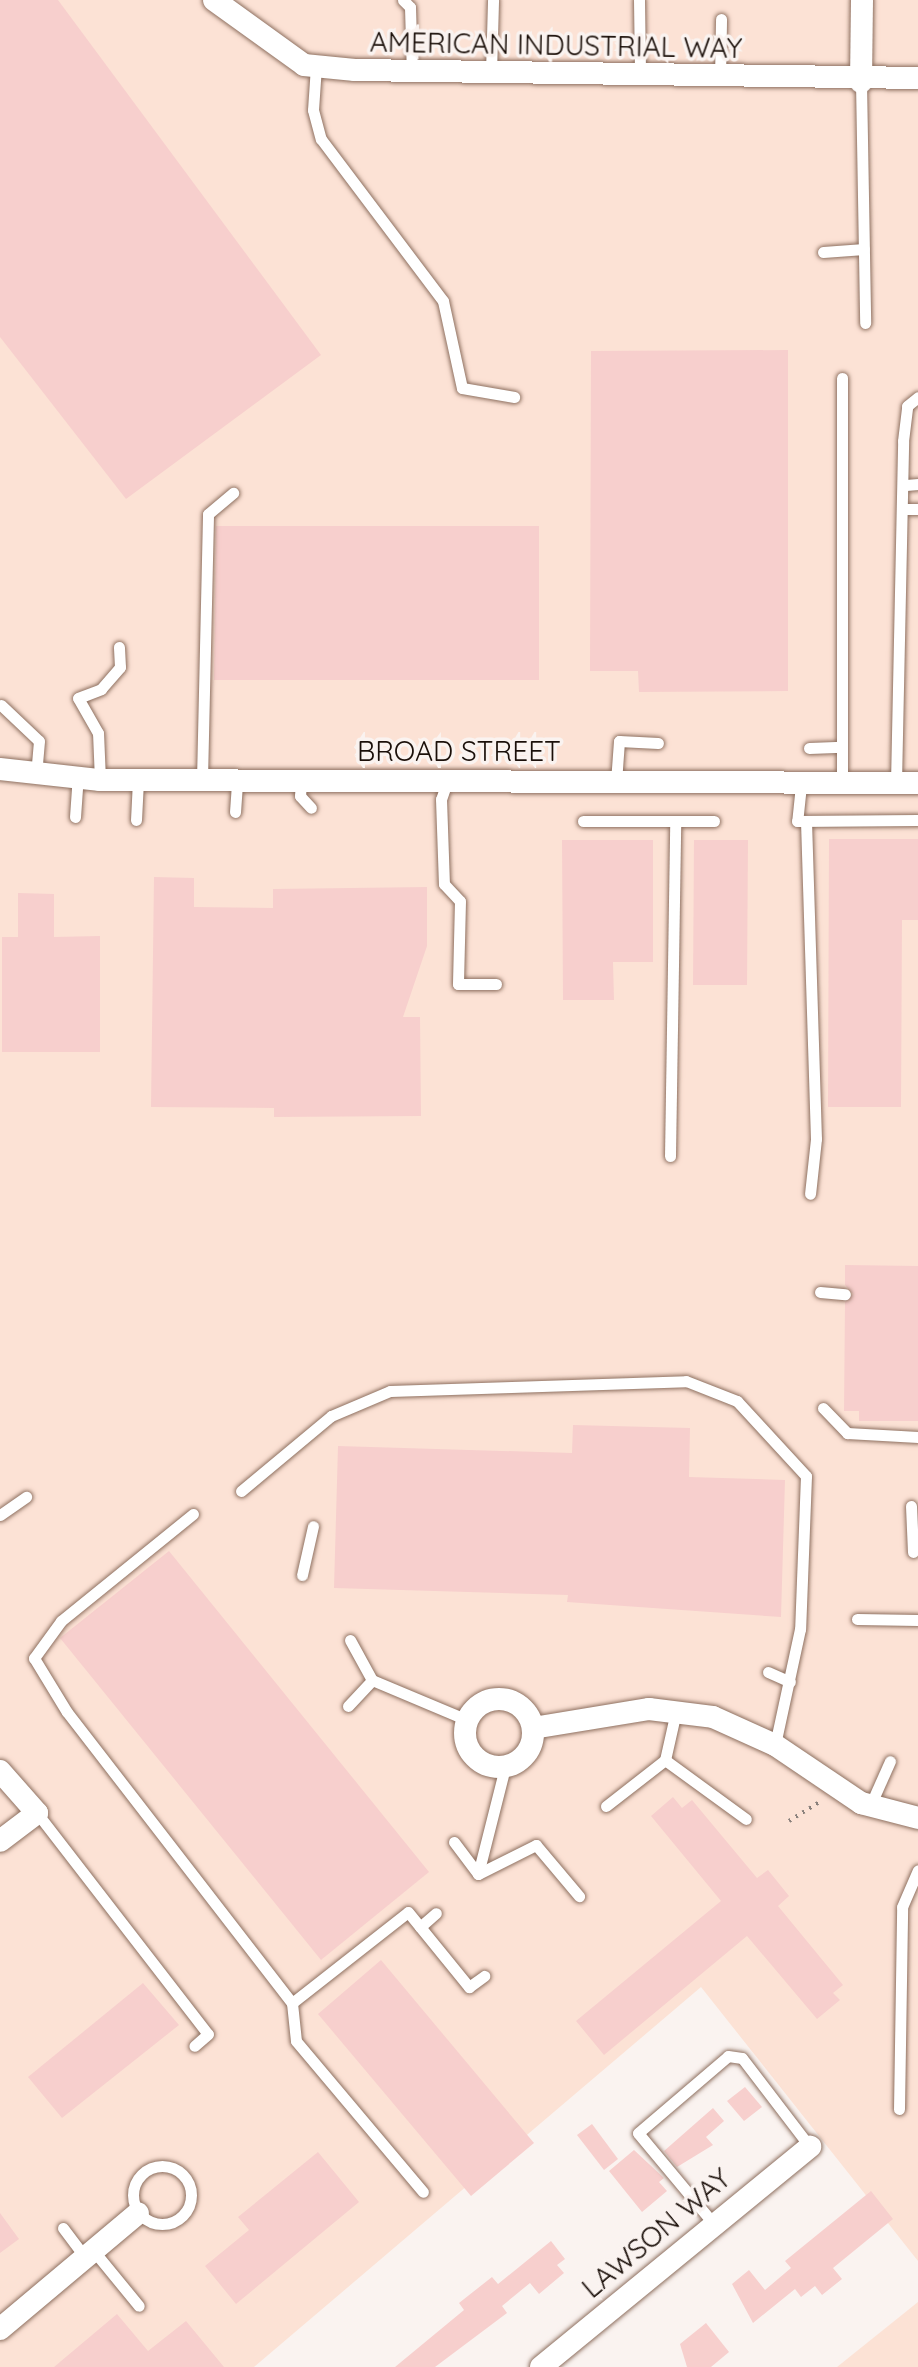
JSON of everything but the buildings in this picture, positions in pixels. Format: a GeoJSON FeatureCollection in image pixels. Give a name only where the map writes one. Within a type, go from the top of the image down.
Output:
{"type":"FeatureCollection","features":[{"type":"Feature","properties":{"kind":"street","name":"AMERICAN INDUSTRIAL WAY"},"geometry":{"type":"LineString","coordinates":[[214,0],[267,42],[316,66],[491,78],[861,82],[918,78]]}},
{"type":"Feature","properties":{"kind":"street"},"geometry":{"type":"LineString","coordinates":[[861,82],[862,0]]}},
{"type":"Feature","properties":{"kind":"street","name":"BROAD STREET"},"geometry":{"type":"LineString","coordinates":[[0,769],[89,779],[138,780],[801,785],[907,783]]}},
{"type":"Feature","properties":{"kind":"street"},"geometry":{"type":"LineString","coordinates":[[500,1698],[523,1707],[533,1728],[527,1752],[505,1767],[471,1753],[467,1720],[480,1704],[500,1698]]}},
{"type":"Feature","properties":{"kind":"street"},"geometry":{"type":"LineString","coordinates":[[533,1728],[676,1711],[723,1720],[775,1745],[870,1806],[918,1818]]}},
{"type":"Feature","properties":{"kind":"street"},"geometry":{"type":"LineString","coordinates":[[0,1771],[37,1813],[0,1841]]}},
{"type":"Feature","properties":{"kind":"street","name":"LAWSON WAY"},"geometry":{"type":"LineString","coordinates":[[541,2367],[713,2223],[810,2147]]}},
{"type":"Feature","properties":{"kind":"street"},"geometry":{"type":"LineString","coordinates":[[0,2329],[138,2213]]}},
{"type":"Feature","properties":{"kind":"lane"},"geometry":{"type":"LineString","coordinates":[[403,0],[410,7],[412,74]]}},
{"type":"Feature","properties":{"kind":"lane"},"geometry":{"type":"LineString","coordinates":[[491,78],[493,0]]}},
{"type":"Feature","properties":{"kind":"lane"},"geometry":{"type":"LineString","coordinates":[[639,0],[640,79]]}},
{"type":"Feature","properties":{"kind":"lane"},"geometry":{"type":"LineString","coordinates":[[720,80],[721,19]]}},
{"type":"Feature","properties":{"kind":"lane"},"geometry":{"type":"LineString","coordinates":[[316,66],[313,110],[321,139],[443,301],[462,388],[514,397]]}},
{"type":"Feature","properties":{"kind":"lane"},"geometry":{"type":"LineString","coordinates":[[861,82],[865,323]]}},
{"type":"Feature","properties":{"kind":"lane"},"geometry":{"type":"LineString","coordinates":[[823,252],[864,249]]}},
{"type":"Feature","properties":{"kind":"lane"},"geometry":{"type":"LineString","coordinates":[[842,378],[842,785]]}},
{"type":"Feature","properties":{"kind":"lane"},"geometry":{"type":"LineString","coordinates":[[907,783],[905,575],[912,484],[907,406],[918,397]]}},
{"type":"Feature","properties":{"kind":"lane"},"geometry":{"type":"LineString","coordinates":[[202,780],[208,514],[233,493]]}},
{"type":"Feature","properties":{"kind":"lane"},"geometry":{"type":"LineString","coordinates":[[905,575],[918,576]]}},
{"type":"Feature","properties":{"kind":"lane"},"geometry":{"type":"LineString","coordinates":[[75,817],[89,779],[98,733],[78,698],[101,689],[120,667],[119,647]]}},
{"type":"Feature","properties":{"kind":"lane"},"geometry":{"type":"LineString","coordinates":[[1,705],[39,741],[36,773]]}},
{"type":"Feature","properties":{"kind":"lane"},"geometry":{"type":"LineString","coordinates":[[616,782],[619,741],[658,743]]}},
{"type":"Feature","properties":{"kind":"lane"},"geometry":{"type":"LineString","coordinates":[[809,748],[842,747]]}},
{"type":"Feature","properties":{"kind":"lane"},"geometry":{"type":"LineString","coordinates":[[136,820],[138,780]]}},
{"type":"Feature","properties":{"kind":"lane"},"geometry":{"type":"LineString","coordinates":[[235,812],[237,781]]}},
{"type":"Feature","properties":{"kind":"lane"},"geometry":{"type":"LineString","coordinates":[[448,781],[441,799],[444,884],[460,901],[458,984],[496,984]]}},
{"type":"Feature","properties":{"kind":"lane"},"geometry":{"type":"LineString","coordinates":[[301,782],[300,796],[311,808]]}},
{"type":"Feature","properties":{"kind":"lane"},"geometry":{"type":"LineString","coordinates":[[801,785],[797,821],[918,820]]}},
{"type":"Feature","properties":{"kind":"lane"},"geometry":{"type":"LineString","coordinates":[[583,821],[714,821]]}},
{"type":"Feature","properties":{"kind":"lane"},"geometry":{"type":"LineString","coordinates":[[806,821],[816,1139],[810,1194]]}},
{"type":"Feature","properties":{"kind":"lane"},"geometry":{"type":"LineString","coordinates":[[670,1156],[675,823]]}},
{"type":"Feature","properties":{"kind":"lane"},"geometry":{"type":"LineString","coordinates":[[820,1292],[845,1294]]}},
{"type":"Feature","properties":{"kind":"lane"},"geometry":{"type":"LineString","coordinates":[[241,1491],[331,1416],[390,1391],[686,1381],[737,1401],[806,1476],[790,1682],[775,1745]]}},
{"type":"Feature","properties":{"kind":"lane"},"geometry":{"type":"LineString","coordinates":[[823,1408],[847,1433],[918,1437]]}},
{"type":"Feature","properties":{"kind":"lane"},"geometry":{"type":"LineString","coordinates":[[0,1515],[26,1497]]}},
{"type":"Feature","properties":{"kind":"lane"},"geometry":{"type":"LineString","coordinates":[[911,1506],[915,1534],[913,1552]]}},
{"type":"Feature","properties":{"kind":"lane"},"geometry":{"type":"LineString","coordinates":[[193,1514],[61,1621],[34,1658],[67,1712],[292,2003],[296,2041],[423,2192]]}},
{"type":"Feature","properties":{"kind":"lane"},"geometry":{"type":"LineString","coordinates":[[302,1575],[313,1526]]}},
{"type":"Feature","properties":{"kind":"lane"},"geometry":{"type":"LineString","coordinates":[[857,1619],[918,1620]]}},
{"type":"Feature","properties":{"kind":"lane"},"geometry":{"type":"LineString","coordinates":[[350,1640],[372,1680],[467,1720]]}},
{"type":"Feature","properties":{"kind":"lane"},"geometry":{"type":"LineString","coordinates":[[768,1672],[790,1682]]}},
{"type":"Feature","properties":{"kind":"lane"},"geometry":{"type":"LineString","coordinates":[[348,1706],[372,1680]]}},
{"type":"Feature","properties":{"kind":"lane"},"geometry":{"type":"LineString","coordinates":[[606,1806],[665,1760],[676,1711]]}},
{"type":"Feature","properties":{"kind":"lane"},"geometry":{"type":"LineString","coordinates":[[665,1760],[746,1819]]}},
{"type":"Feature","properties":{"kind":"lane"},"geometry":{"type":"LineString","coordinates":[[870,1806],[890,1761]]}},
{"type":"Feature","properties":{"kind":"lane"},"geometry":{"type":"LineString","coordinates":[[478,1874],[505,1767]]}},
{"type":"Feature","properties":{"kind":"lane"},"geometry":{"type":"LineString","coordinates":[[37,1813],[208,2034],[194,2046]]}},
{"type":"Feature","properties":{"kind":"lane"},"geometry":{"type":"LineString","coordinates":[[454,1842],[478,1874]]}},
{"type":"Feature","properties":{"kind":"lane"},"geometry":{"type":"LineString","coordinates":[[478,1874],[536,1845],[579,1896]]}},
{"type":"Feature","properties":{"kind":"lane"},"geometry":{"type":"LineString","coordinates":[[899,2109],[902,1907],[918,1870]]}},
{"type":"Feature","properties":{"kind":"lane"},"geometry":{"type":"LineString","coordinates":[[292,2003],[408,1912],[469,1987],[484,1976]]}},
{"type":"Feature","properties":{"kind":"lane"},"geometry":{"type":"LineString","coordinates":[[420,1927],[436,1913]]}},
{"type":"Feature","properties":{"kind":"lane"},"geometry":{"type":"LineString","coordinates":[[713,2223],[638,2133],[728,2056],[742,2058],[810,2147]]}},
{"type":"Feature","properties":{"kind":"lane"},"geometry":{"type":"LineString","coordinates":[[168,2166],[189,2184],[187,2211],[176,2221],[162,2225],[138,2213],[134,2186],[149,2169],[168,2166]]}},
{"type":"Feature","properties":{"kind":"lane"},"geometry":{"type":"LineString","coordinates":[[63,2228],[139,2306]]}},
{"type":"Feature","properties":{"kind":"path"},"geometry":{"type":"LineString","coordinates":[[789,1821],[821,1801]]}},
{"type":"Feature","properties":{"kind":"shaded area"},"geometry":{"type":"Polygon","coordinates":[[[0,0],[918,0],[918,2261],[701,1987],[254,2367],[0,2367],[0,0]]]}},
{"type":"Feature","properties":{"kind":"shaded area"},"geometry":{"type":"Polygon","coordinates":[[[918,2302],[918,2367],[837,2367],[918,2302]]]}}]}
